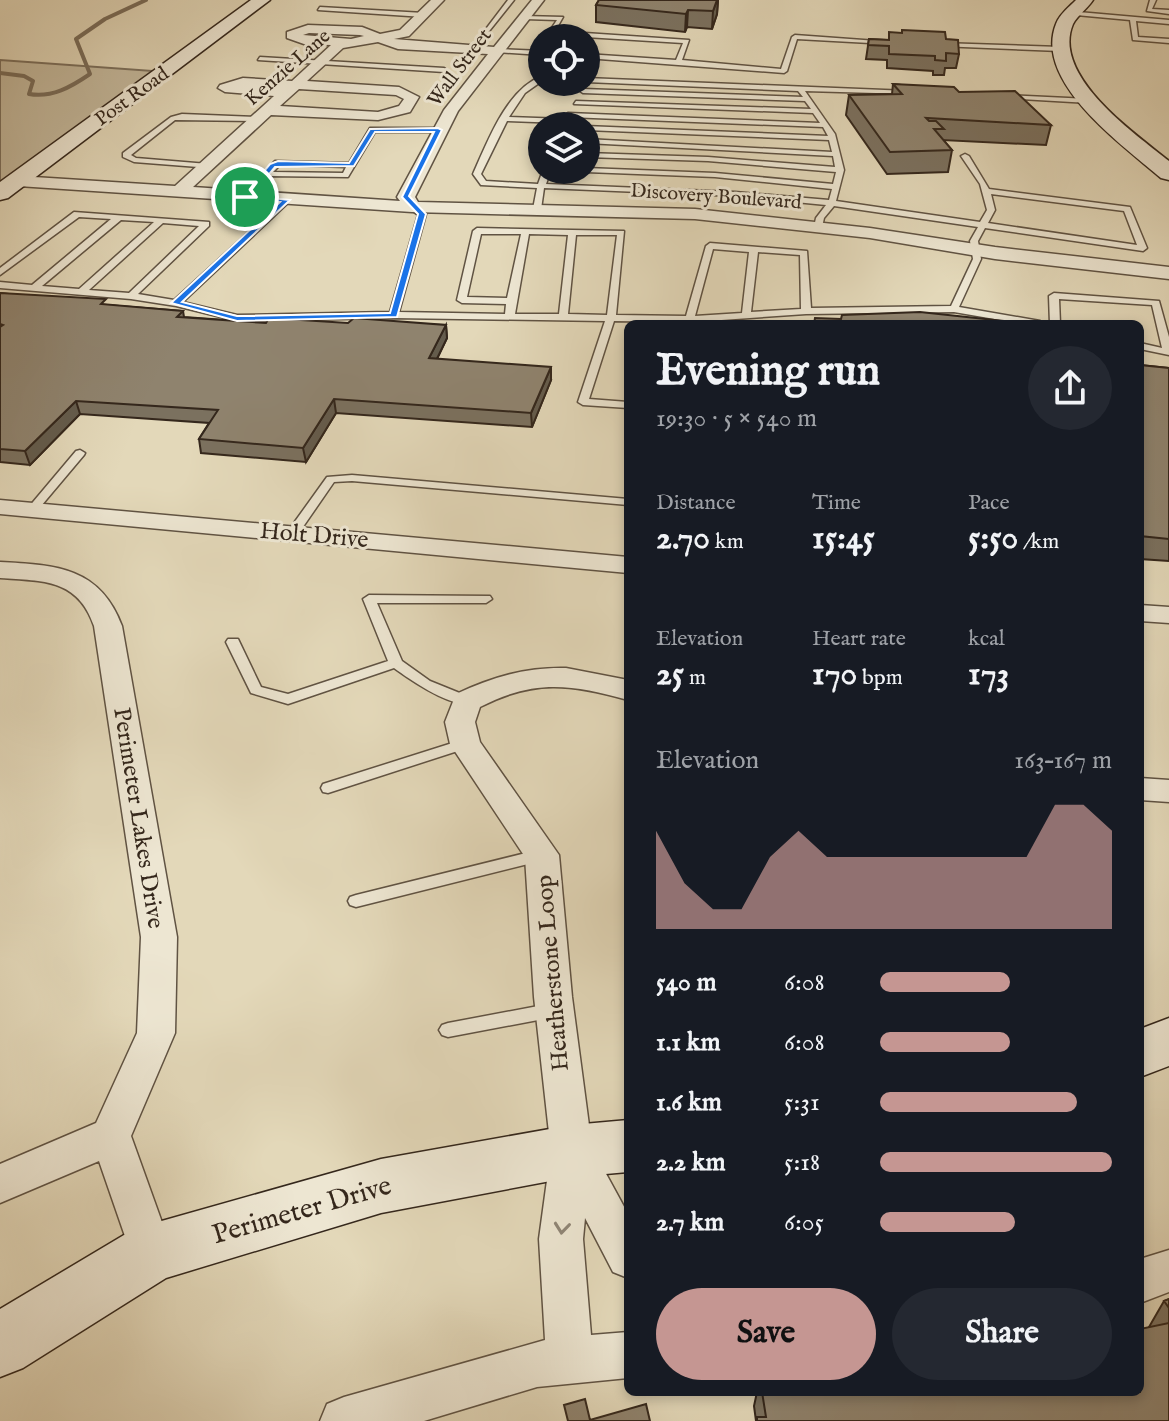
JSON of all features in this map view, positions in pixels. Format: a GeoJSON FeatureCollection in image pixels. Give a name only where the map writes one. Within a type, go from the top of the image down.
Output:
{"type":"FeatureCollection","features":[{"type":"Feature","properties":{"kind":"main road","name":"Post Road"},"geometry":{"type":"LineString","coordinates":[[0,193],[262,0]]}},
{"type":"Feature","properties":{"kind":"main road"},"geometry":{"type":"LineString","coordinates":[[1085,0],[1067,13],[1059,34],[1061,61],[1073,83],[1089,101],[1169,173]]}},
{"type":"Feature","properties":{"kind":"main road"},"geometry":{"type":"LineString","coordinates":[[1144,1052],[1169,1041]]}},
{"type":"Feature","properties":{"kind":"main road","name":"Perimeter Drive"},"geometry":{"type":"LineString","coordinates":[[0,1345],[151,1253],[381,1186],[600,1148]]}},
{"type":"Feature","properties":{"kind":"street","name":"Kenzie Lane"},"geometry":{"type":"LineString","coordinates":[[177,193],[339,45],[404,33],[438,0]]}},
{"type":"Feature","properties":{"kind":"street","name":"Wall Street"},"geometry":{"type":"LineString","coordinates":[[412,207],[406,197],[438,130],[538,0]]}},
{"type":"Feature","properties":{"kind":"street"},"geometry":{"type":"LineString","coordinates":[[348,42],[304,40],[292,35],[316,28],[362,31],[398,45],[498,51]]}},
{"type":"Feature","properties":{"kind":"street"},"geometry":{"type":"LineString","coordinates":[[262,114],[378,116],[405,109],[412,97],[399,91],[289,89]]}},
{"type":"Feature","properties":{"kind":"street","name":"Discovery Boulevard"},"geometry":{"type":"LineString","coordinates":[[18,181],[412,207],[695,214],[1169,273]]}},
{"type":"Feature","properties":{"kind":"street","name":"Holt Drive"},"geometry":{"type":"LineString","coordinates":[[11,513],[292,534],[624,565]]}},
{"type":"Feature","properties":{"kind":"street","name":"Perimeter Lakes Drive"},"geometry":{"type":"LineString","coordinates":[[0,570],[42,572],[72,578],[91,593],[110,629],[111,651],[159,937],[156,1033],[111,1136]]}},
{"type":"Feature","properties":{"kind":"street"},"geometry":{"type":"LineString","coordinates":[[1144,613],[1169,615]]}},
{"type":"Feature","properties":{"kind":"street"},"geometry":{"type":"LineString","coordinates":[[465,744],[460,722],[467,701],[496,685],[541,676],[592,679],[624,689]]}},
{"type":"Feature","properties":{"kind":"street","name":"Heatherstone Loop"},"geometry":{"type":"LineString","coordinates":[[465,744],[542,855],[555,1010],[600,1148]]}},
{"type":"Feature","properties":{"kind":"street"},"geometry":{"type":"LineString","coordinates":[[1144,789],[1169,791]]}},
{"type":"Feature","properties":{"kind":"street"},"geometry":{"type":"LineString","coordinates":[[0,1184],[111,1136],[151,1253]]}},
{"type":"Feature","properties":{"kind":"street"},"geometry":{"type":"LineString","coordinates":[[600,1148],[624,1241]]}},
{"type":"Feature","properties":{"kind":"street"},"geometry":{"type":"LineString","coordinates":[[570,1361],[561,1239],[600,1148]]}},
{"type":"Feature","properties":{"kind":"street"},"geometry":{"type":"LineString","coordinates":[[1144,1280],[1169,1271]]}},
{"type":"Feature","properties":{"kind":"street"},"geometry":{"type":"LineString","coordinates":[[344,1421],[537,1364],[624,1355]]}},
{"type":"Feature","properties":{"kind":"lane"},"geometry":{"type":"LineString","coordinates":[[472,49],[511,0]]}},
{"type":"Feature","properties":{"kind":"lane"},"geometry":{"type":"LineString","coordinates":[[1153,0],[1149,10],[1169,12]]}},
{"type":"Feature","properties":{"kind":"lane"},"geometry":{"type":"LineString","coordinates":[[320,9],[424,15]]}},
{"type":"Feature","properties":{"kind":"lane"},"geometry":{"type":"LineString","coordinates":[[1067,13],[1169,22]]}},
{"type":"Feature","properties":{"kind":"lane"},"geometry":{"type":"LineString","coordinates":[[525,17],[561,18],[557,24]]}},
{"type":"Feature","properties":{"kind":"lane"},"geometry":{"type":"LineString","coordinates":[[1133,20],[1135,39],[1169,41]]}},
{"type":"Feature","properties":{"kind":"lane"},"geometry":{"type":"LineString","coordinates":[[600,57],[784,71],[795,37],[897,43]]}},
{"type":"Feature","properties":{"kind":"lane"},"geometry":{"type":"LineString","coordinates":[[600,38],[687,41],[678,62]]}},
{"type":"Feature","properties":{"kind":"lane"},"geometry":{"type":"LineString","coordinates":[[926,44],[1060,49]]}},
{"type":"Feature","properties":{"kind":"lane"},"geometry":{"type":"LineString","coordinates":[[498,51],[528,51]]}},
{"type":"Feature","properties":{"kind":"lane"},"geometry":{"type":"LineString","coordinates":[[260,59],[444,70]]}},
{"type":"Feature","properties":{"kind":"lane"},"geometry":{"type":"LineString","coordinates":[[600,80],[920,93]]}},
{"type":"Feature","properties":{"kind":"lane"},"geometry":{"type":"LineString","coordinates":[[528,84],[477,174],[484,183],[735,194],[832,203],[1143,248],[1127,209],[986,191]]}},
{"type":"Feature","properties":{"kind":"lane"},"geometry":{"type":"LineString","coordinates":[[800,88],[825,125],[840,170],[832,203],[820,218],[818,227]]}},
{"type":"Feature","properties":{"kind":"lane"},"geometry":{"type":"LineString","coordinates":[[600,92],[808,99]]}},
{"type":"Feature","properties":{"kind":"lane"},"geometry":{"type":"LineString","coordinates":[[570,112],[580,96]]}},
{"type":"Feature","properties":{"kind":"lane"},"geometry":{"type":"LineString","coordinates":[[994,97],[1089,101]]}},
{"type":"Feature","properties":{"kind":"lane"},"geometry":{"type":"LineString","coordinates":[[576,103],[816,111]]}},
{"type":"Feature","properties":{"kind":"lane"},"geometry":{"type":"LineString","coordinates":[[208,166],[134,160],[126,155],[173,118],[262,114]]}},
{"type":"Feature","properties":{"kind":"lane"},"geometry":{"type":"LineString","coordinates":[[506,119],[528,120]]}},
{"type":"Feature","properties":{"kind":"lane"},"geometry":{"type":"LineString","coordinates":[[600,122],[825,125]]}},
{"type":"Feature","properties":{"kind":"lane"},"geometry":{"type":"LineString","coordinates":[[600,129],[831,138]]}},
{"type":"Feature","properties":{"kind":"lane"},"geometry":{"type":"LineString","coordinates":[[245,197],[278,163],[351,165],[373,130],[438,130]]}},
{"type":"Feature","properties":{"kind":"lane"},"geometry":{"type":"LineString","coordinates":[[600,142],[836,154]]}},
{"type":"Feature","properties":{"kind":"lane"},"geometry":{"type":"LineString","coordinates":[[600,155],[708,159],[840,170]]}},
{"type":"Feature","properties":{"kind":"lane"},"geometry":{"type":"LineString","coordinates":[[954,309],[977,259],[974,241],[991,210],[986,191],[965,156]]}},
{"type":"Feature","properties":{"kind":"lane"},"geometry":{"type":"LineString","coordinates":[[600,171],[715,175],[836,187]]}},
{"type":"Feature","properties":{"kind":"lane"},"geometry":{"type":"LineString","coordinates":[[537,209],[541,186]]}},
{"type":"Feature","properties":{"kind":"lane"},"geometry":{"type":"LineString","coordinates":[[176,303],[286,200]]}},
{"type":"Feature","properties":{"kind":"lane"},"geometry":{"type":"LineString","coordinates":[[394,315],[422,214],[412,207]]}},
{"type":"Feature","properties":{"kind":"lane"},"geometry":{"type":"LineString","coordinates":[[0,272],[77,214],[206,224],[131,296]]}},
{"type":"Feature","properties":{"kind":"lane"},"geometry":{"type":"LineString","coordinates":[[34,288],[119,217]]}},
{"type":"Feature","properties":{"kind":"lane"},"geometry":{"type":"LineString","coordinates":[[81,292],[160,221]]}},
{"type":"Feature","properties":{"kind":"lane"},"geometry":{"type":"LineString","coordinates":[[511,301],[462,300],[477,231],[621,233],[611,317],[583,402],[624,405]]}},
{"type":"Feature","properties":{"kind":"lane"},"geometry":{"type":"LineString","coordinates":[[510,316],[526,231]]}},
{"type":"Feature","properties":{"kind":"lane"},"geometry":{"type":"LineString","coordinates":[[563,317],[572,232]]}},
{"type":"Feature","properties":{"kind":"lane"},"geometry":{"type":"LineString","coordinates":[[689,320],[710,246],[804,253],[806,311]]}},
{"type":"Feature","properties":{"kind":"lane"},"geometry":{"type":"LineString","coordinates":[[746,315],[754,249]]}},
{"type":"Feature","properties":{"kind":"lane"},"geometry":{"type":"LineString","coordinates":[[0,285],[131,296],[237,318],[394,315],[670,320]]}},
{"type":"Feature","properties":{"kind":"lane"},"geometry":{"type":"LineString","coordinates":[[1055,320],[1054,296],[1156,303],[1168,352],[1144,347]]}},
{"type":"Feature","properties":{"kind":"lane"},"geometry":{"type":"LineString","coordinates":[[698,320],[806,311],[954,309],[1017,320]]}},
{"type":"Feature","properties":{"kind":"lane"},"geometry":{"type":"LineString","coordinates":[[11,513],[80,453]]}},
{"type":"Feature","properties":{"kind":"lane"},"geometry":{"type":"LineString","coordinates":[[292,534],[331,479],[352,478],[624,502]]}},
{"type":"Feature","properties":{"kind":"lane"},"geometry":{"type":"LineString","coordinates":[[467,701],[425,684],[396,663],[369,599],[486,599]]}},
{"type":"Feature","properties":{"kind":"lane"},"geometry":{"type":"LineString","coordinates":[[233,642],[256,690],[288,699],[396,663]]}},
{"type":"Feature","properties":{"kind":"lane"},"geometry":{"type":"LineString","coordinates":[[328,788],[465,744]]}},
{"type":"Feature","properties":{"kind":"lane"},"geometry":{"type":"LineString","coordinates":[[356,901],[542,855]]}},
{"type":"Feature","properties":{"kind":"lane"},"geometry":{"type":"LineString","coordinates":[[448,1030],[555,1010]]}},
{"type":"Feature","properties":{"kind":"shaded area"},"geometry":{"type":"Polygon","coordinates":[[[0,60],[167,72],[0,191],[0,60]]]}},
{"type":"Feature","properties":{"kind":"building"},"geometry":{"type":"Polygon","coordinates":[[[599,0],[717,0],[713,11],[688,10],[686,14],[596,5],[599,0]]]}},
{"type":"Feature","properties":{"kind":"building"},"geometry":{"type":"Polygon","coordinates":[[[902,30],[945,32],[946,39],[958,40],[959,54],[946,53],[946,61],[935,60],[935,56],[889,54],[889,46],[868,45],[869,39],[889,40],[889,32],[902,33],[902,30]]]}},
{"type":"Feature","properties":{"kind":"building"},"geometry":{"type":"Polygon","coordinates":[[[893,84],[954,87],[959,92],[1015,91],[1051,125],[926,118],[936,121],[944,129],[934,129],[952,150],[890,152],[849,95],[902,94],[893,84]]]}},
{"type":"Feature","properties":{"kind":"building"},"geometry":{"type":"Polygon","coordinates":[[[0,293],[106,299],[101,304],[183,311],[177,317],[266,323],[269,318],[348,323],[354,318],[446,325],[429,358],[551,367],[531,413],[334,399],[303,448],[199,439],[218,410],[76,401],[25,451],[0,449],[0,327],[3,325],[0,324],[0,293]]]}},
{"type":"Feature","properties":{"kind":"building"},"geometry":{"type":"Polygon","coordinates":[[[920,312],[995,320],[815,320],[841,319],[842,315],[920,312]]]}},
{"type":"Feature","properties":{"kind":"building"},"geometry":{"type":"Polygon","coordinates":[[[1144,365],[1169,368],[1169,539],[1144,536],[1144,365]]]}},
{"type":"Feature","properties":{"kind":"building"},"geometry":{"type":"Polygon","coordinates":[[[1169,1323],[1169,1421],[757,1421],[757,1417],[766,1417],[763,1396],[1144,1396],[1144,1328],[1169,1323]]]}},
{"type":"Feature","properties":{"kind":"building"},"geometry":{"type":"Polygon","coordinates":[[[585,1399],[590,1420],[646,1404],[650,1421],[568,1421],[564,1405],[585,1399]]]}},
{"type":"Feature","properties":{"kind":"waterway"},"geometry":{"type":"LineString","coordinates":[[0,73],[24,76],[33,81],[29,94],[53,93],[68,87],[90,74],[76,39],[105,19],[146,0]]}},
{"type":"Feature","properties":{"kind":"route"},"geometry":{"type":"LineString","coordinates":[[373,130],[438,130],[406,197],[412,207],[422,214],[394,315],[237,318],[176,303],[286,200],[245,197],[278,163],[351,165],[373,130]]}}]}
